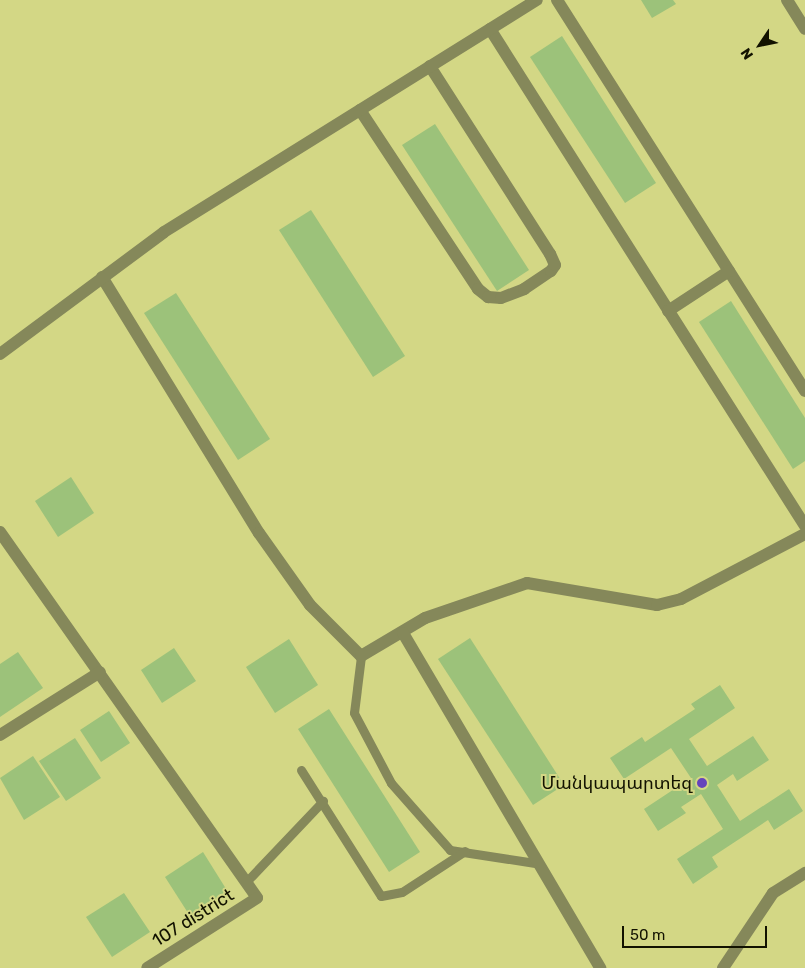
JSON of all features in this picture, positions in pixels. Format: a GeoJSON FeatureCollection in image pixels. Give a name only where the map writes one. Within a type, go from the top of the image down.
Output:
{"type":"FeatureCollection","features":[{"type":"Feature","properties":{"kind":"street"},"geometry":{"type":"LineString","coordinates":[[0,354],[164,232],[537,0]]}},
{"type":"Feature","properties":{"kind":"street"},"geometry":{"type":"LineString","coordinates":[[557,0],[805,391]]}},
{"type":"Feature","properties":{"kind":"street"},"geometry":{"type":"LineString","coordinates":[[787,0],[805,29]]}},
{"type":"Feature","properties":{"kind":"street"},"geometry":{"type":"LineString","coordinates":[[490,29],[805,526]]}},
{"type":"Feature","properties":{"kind":"street"},"geometry":{"type":"LineString","coordinates":[[360,110],[478,289],[488,297],[501,298],[524,289],[551,271],[554,265],[550,254],[430,66]]}},
{"type":"Feature","properties":{"kind":"street"},"geometry":{"type":"LineString","coordinates":[[668,311],[729,271]]}},
{"type":"Feature","properties":{"kind":"street"},"geometry":{"type":"LineString","coordinates":[[102,277],[259,533],[310,605],[361,656],[452,606],[526,583],[657,605],[681,599],[805,534]]}},
{"type":"Feature","properties":{"kind":"street"},"geometry":{"type":"LineString","coordinates":[[0,532],[246,882]]}},
{"type":"Feature","properties":{"kind":"street"},"geometry":{"type":"LineString","coordinates":[[403,633],[535,863],[573,916],[600,968]]}},
{"type":"Feature","properties":{"kind":"street"},"geometry":{"type":"LineString","coordinates":[[0,735],[100,672]]}},
{"type":"Feature","properties":{"kind":"street"},"geometry":{"type":"LineString","coordinates":[[723,968],[773,893],[805,873]]}},
{"type":"Feature","properties":{"kind":"street","name":"107 district"},"geometry":{"type":"LineString","coordinates":[[147,968],[257,898],[246,882]]}},
{"type":"Feature","properties":{"kind":"lane"},"geometry":{"type":"LineString","coordinates":[[361,656],[354,713],[391,783],[450,850],[535,863]]}},
{"type":"Feature","properties":{"kind":"lane"},"geometry":{"type":"LineString","coordinates":[[301,770],[323,800],[381,896],[402,892],[465,851]]}},
{"type":"Feature","properties":{"kind":"lane"},"geometry":{"type":"LineString","coordinates":[[246,882],[323,800]]}},
{"type":"Feature","properties":{"kind":"building"},"geometry":{"type":"Polygon","coordinates":[[[641,0],[673,0],[676,4],[652,18],[641,0]]]}},
{"type":"Feature","properties":{"kind":"building"},"geometry":{"type":"Polygon","coordinates":[[[562,36],[656,183],[625,203],[530,57],[562,36]]]}},
{"type":"Feature","properties":{"kind":"building"},"geometry":{"type":"Polygon","coordinates":[[[435,124],[529,270],[497,291],[402,145],[435,124]]]}},
{"type":"Feature","properties":{"kind":"building"},"geometry":{"type":"Polygon","coordinates":[[[311,210],[405,356],[373,377],[279,230],[311,210]]]}},
{"type":"Feature","properties":{"kind":"building"},"geometry":{"type":"Polygon","coordinates":[[[176,293],[270,439],[238,460],[144,313],[176,293]]]}},
{"type":"Feature","properties":{"kind":"building"},"geometry":{"type":"Polygon","coordinates":[[[731,301],[805,418],[805,461],[793,469],[699,322],[731,301]]]}},
{"type":"Feature","properties":{"kind":"building"},"geometry":{"type":"Polygon","coordinates":[[[71,477],[94,513],[58,537],[35,501],[71,477]]]}},
{"type":"Feature","properties":{"kind":"building"},"geometry":{"type":"Polygon","coordinates":[[[470,638],[564,785],[533,805],[438,659],[470,638]]]}},
{"type":"Feature","properties":{"kind":"building"},"geometry":{"type":"Polygon","coordinates":[[[289,639],[318,685],[275,713],[246,667],[289,639]]]}},
{"type":"Feature","properties":{"kind":"building"},"geometry":{"type":"Polygon","coordinates":[[[174,648],[196,681],[162,703],[141,670],[174,648]]]}},
{"type":"Feature","properties":{"kind":"building"},"geometry":{"type":"Polygon","coordinates":[[[18,652],[43,688],[0,717],[0,664],[18,652]]]}},
{"type":"Feature","properties":{"kind":"building","name":"Մանկապարտեզ"},"geometry":{"type":"Polygon","coordinates":[[[720,685],[735,708],[689,739],[707,766],[753,736],[769,760],[737,781],[733,774],[717,785],[740,821],[789,789],[803,811],[774,830],[768,820],[712,857],[718,867],[693,884],[677,859],[723,829],[701,794],[681,807],[686,813],[658,831],[644,809],[691,778],[671,748],[624,779],[610,758],[642,737],[645,742],[695,709],[691,704],[720,685]]]}},
{"type":"Feature","properties":{"kind":"building"},"geometry":{"type":"Polygon","coordinates":[[[329,709],[420,852],[389,872],[298,729],[329,709]]]}},
{"type":"Feature","properties":{"kind":"building"},"geometry":{"type":"Polygon","coordinates":[[[109,711],[130,743],[101,762],[80,730],[109,711]]]}},
{"type":"Feature","properties":{"kind":"building"},"geometry":{"type":"Polygon","coordinates":[[[75,738],[101,778],[66,801],[39,761],[75,738]]]}},
{"type":"Feature","properties":{"kind":"building"},"geometry":{"type":"Polygon","coordinates":[[[33,756],[60,797],[24,820],[0,778],[33,756]]]}},
{"type":"Feature","properties":{"kind":"building"},"geometry":{"type":"Polygon","coordinates":[[[203,852],[228,892],[190,916],[165,877],[203,852]]]}},
{"type":"Feature","properties":{"kind":"building"},"geometry":{"type":"Polygon","coordinates":[[[124,893],[150,932],[112,957],[86,917],[124,893]]]}},
{"type":"Feature","properties":{"kind":"place","name":"Մանկապարտեզ"},"geometry":{"type":"Point","coordinates":[702,783]}}]}
